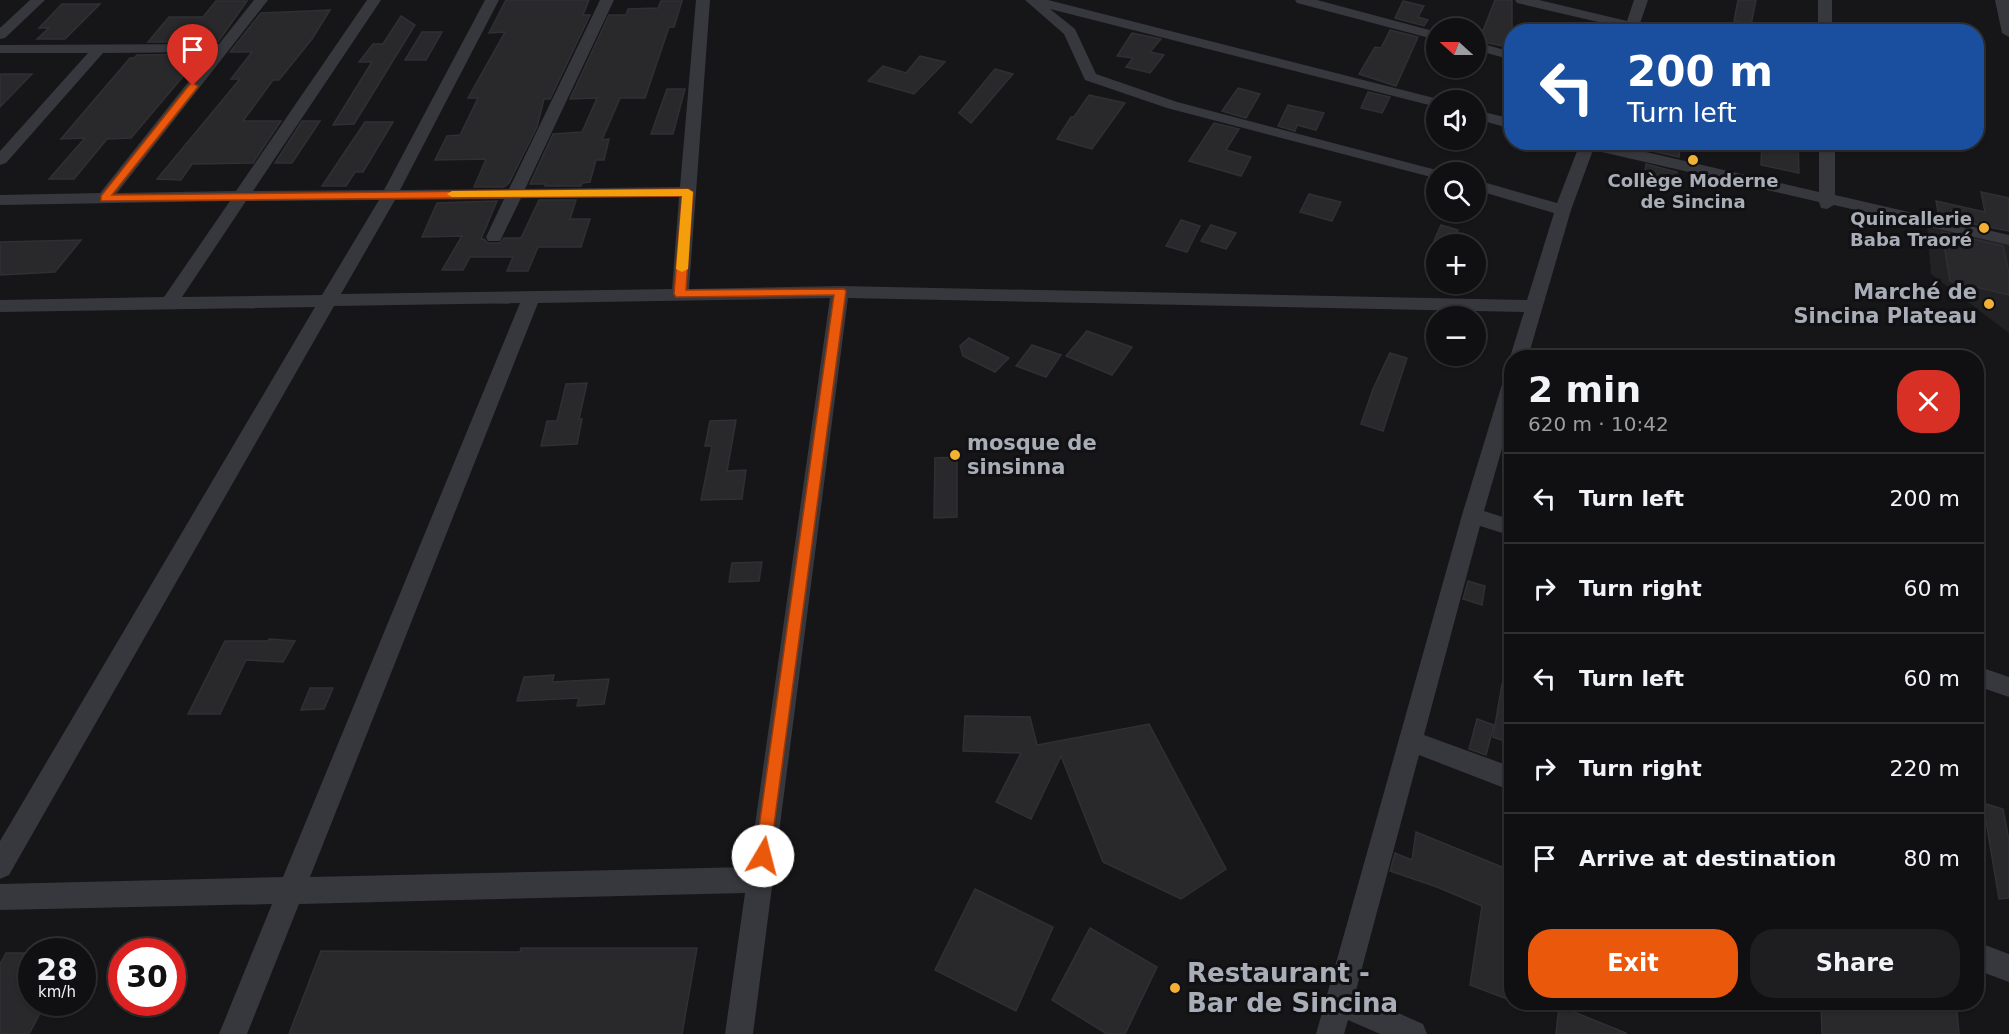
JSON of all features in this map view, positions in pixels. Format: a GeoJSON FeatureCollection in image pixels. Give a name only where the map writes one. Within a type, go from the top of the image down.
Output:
{"type":"FeatureCollection","features":[{"type":"Feature","properties":{"kind":"street"},"geometry":{"type":"LineString","coordinates":[[0,35],[38,0]]}},
{"type":"Feature","properties":{"kind":"street"},"geometry":{"type":"LineString","coordinates":[[104,199],[261,0]]}},
{"type":"Feature","properties":{"kind":"street"},"geometry":{"type":"LineString","coordinates":[[169,303],[374,0]]}},
{"type":"Feature","properties":{"kind":"street"},"geometry":{"type":"LineString","coordinates":[[0,866],[390,194],[492,0]]}},
{"type":"Feature","properties":{"kind":"street"},"geometry":{"type":"LineString","coordinates":[[494,237],[607,0]]}},
{"type":"Feature","properties":{"kind":"street"},"geometry":{"type":"LineString","coordinates":[[680,294],[703,0]]}},
{"type":"Feature","properties":{"kind":"street"},"geometry":{"type":"LineString","coordinates":[[1033,0],[1318,71],[1426,101]]}},
{"type":"Feature","properties":{"kind":"street"},"geometry":{"type":"LineString","coordinates":[[1033,0],[1070,32],[1090,76],[1172,105],[1426,171]]}},
{"type":"Feature","properties":{"kind":"street"},"geometry":{"type":"LineString","coordinates":[[1302,0],[1426,33]]}},
{"type":"Feature","properties":{"kind":"street"},"geometry":{"type":"LineString","coordinates":[[1522,0],[1612,24]]}},
{"type":"Feature","properties":{"kind":"street"},"geometry":{"type":"LineString","coordinates":[[1633,24],[1641,0]]}},
{"type":"Feature","properties":{"kind":"street"},"geometry":{"type":"LineString","coordinates":[[1825,0],[1825,24]]}},
{"type":"Feature","properties":{"kind":"street"},"geometry":{"type":"LineString","coordinates":[[2002,0],[2009,33]]}},
{"type":"Feature","properties":{"kind":"street"},"geometry":{"type":"LineString","coordinates":[[0,49],[223,48]]}},
{"type":"Feature","properties":{"kind":"street"},"geometry":{"type":"LineString","coordinates":[[0,160],[99,49]]}},
{"type":"Feature","properties":{"kind":"street"},"geometry":{"type":"LineString","coordinates":[[1486,49],[1504,54]]}},
{"type":"Feature","properties":{"kind":"street"},"geometry":{"type":"LineString","coordinates":[[1486,117],[1504,122]]}},
{"type":"Feature","properties":{"kind":"street"},"geometry":{"type":"LineString","coordinates":[[1521,350],[1583,150]]}},
{"type":"Feature","properties":{"kind":"street"},"geometry":{"type":"LineString","coordinates":[[1614,150],[1827,201],[2009,240]]}},
{"type":"Feature","properties":{"kind":"street"},"geometry":{"type":"LineString","coordinates":[[1827,150],[1827,201]]}},
{"type":"Feature","properties":{"kind":"street"},"geometry":{"type":"LineString","coordinates":[[1486,188],[1563,210]]}},
{"type":"Feature","properties":{"kind":"street"},"geometry":{"type":"LineString","coordinates":[[0,200],[688,192]]}},
{"type":"Feature","properties":{"kind":"street"},"geometry":{"type":"LineString","coordinates":[[0,306],[840,291],[1534,306]]}},
{"type":"Feature","properties":{"kind":"street"},"geometry":{"type":"LineString","coordinates":[[739,1034],[840,291]]}},
{"type":"Feature","properties":{"kind":"street"},"geometry":{"type":"LineString","coordinates":[[233,1034],[531,297]]}},
{"type":"Feature","properties":{"kind":"street"},"geometry":{"type":"LineString","coordinates":[[1330,1034],[1472,515],[1504,408]]}},
{"type":"Feature","properties":{"kind":"street"},"geometry":{"type":"LineString","coordinates":[[1472,515],[1504,525]]}},
{"type":"Feature","properties":{"kind":"street"},"geometry":{"type":"LineString","coordinates":[[1984,678],[2009,687]]}},
{"type":"Feature","properties":{"kind":"street"},"geometry":{"type":"LineString","coordinates":[[1411,741],[1504,776]]}},
{"type":"Feature","properties":{"kind":"street"},"geometry":{"type":"LineString","coordinates":[[0,897],[760,880]]}},
{"type":"Feature","properties":{"kind":"street"},"geometry":{"type":"LineString","coordinates":[[1984,959],[2009,968]]}},
{"type":"Feature","properties":{"kind":"street"},"geometry":{"type":"LineString","coordinates":[[1339,1001],[1413,1034]]}},
{"type":"Feature","properties":{"kind":"shaded area","name":"Marché de Sincina Plateau"},"geometry":{"type":"Polygon","coordinates":[[[1927,225],[2009,244],[2009,333],[1931,274],[1927,225]]]}},
{"type":"Feature","properties":{"kind":"building"},"geometry":{"type":"Polygon","coordinates":[[[506,0],[589,0],[583,15],[590,15],[550,99],[544,99],[537,127],[509,183],[504,187],[474,187],[486,159],[435,160],[447,136],[460,135],[478,98],[468,98],[505,32],[489,33],[506,0]]]}},
{"type":"Feature","properties":{"kind":"building"},"geometry":{"type":"Polygon","coordinates":[[[1495,0],[1512,0],[1512,24],[1504,24],[1504,46],[1486,42],[1486,23],[1495,0]]]}},
{"type":"Feature","properties":{"kind":"building"},"geometry":{"type":"Polygon","coordinates":[[[1738,0],[1756,0],[1751,24],[1734,21],[1738,0]]]}},
{"type":"Feature","properties":{"kind":"building"},"geometry":{"type":"Polygon","coordinates":[[[216,1],[247,1],[218,42],[148,42],[169,17],[203,17],[216,1]]]}},
{"type":"Feature","properties":{"kind":"building"},"geometry":{"type":"Polygon","coordinates":[[[661,1],[682,1],[674,27],[669,27],[645,98],[620,98],[602,140],[609,139],[604,160],[596,160],[590,182],[582,183],[581,186],[530,184],[553,134],[582,132],[597,98],[570,99],[609,15],[626,15],[628,9],[658,8],[661,1]]]}},
{"type":"Feature","properties":{"kind":"building"},"geometry":{"type":"Polygon","coordinates":[[[1403,1],[1424,6],[1418,17],[1426,19],[1426,23],[1424,26],[1395,18],[1403,1]]]}},
{"type":"Feature","properties":{"kind":"building"},"geometry":{"type":"Polygon","coordinates":[[[62,4],[100,4],[65,39],[37,39],[49,28],[39,28],[62,4]]]}},
{"type":"Feature","properties":{"kind":"building"},"geometry":{"type":"Polygon","coordinates":[[[330,10],[312,39],[279,80],[273,80],[243,121],[281,121],[253,163],[192,164],[181,180],[157,179],[240,79],[231,79],[252,52],[230,52],[261,13],[330,10]]]}},
{"type":"Feature","properties":{"kind":"building"},"geometry":{"type":"Polygon","coordinates":[[[401,16],[415,25],[354,124],[333,125],[372,62],[359,62],[373,44],[383,44],[401,16]]]}},
{"type":"Feature","properties":{"kind":"building"},"geometry":{"type":"Polygon","coordinates":[[[1390,30],[1418,37],[1396,86],[1359,74],[1375,47],[1381,48],[1390,30]]]}},
{"type":"Feature","properties":{"kind":"building"},"geometry":{"type":"Polygon","coordinates":[[[422,32],[442,32],[426,60],[405,60],[422,32]]]}},
{"type":"Feature","properties":{"kind":"building"},"geometry":{"type":"Polygon","coordinates":[[[1132,33],[1161,39],[1150,52],[1164,55],[1150,73],[1126,67],[1133,58],[1117,56],[1132,33]]]}},
{"type":"Feature","properties":{"kind":"building"},"geometry":{"type":"Polygon","coordinates":[[[202,54],[131,138],[107,139],[74,179],[49,179],[85,138],[61,139],[130,58],[137,55],[202,54]]]}},
{"type":"Feature","properties":{"kind":"building"},"geometry":{"type":"Polygon","coordinates":[[[920,56],[945,62],[914,94],[868,81],[883,66],[906,73],[920,56]]]}},
{"type":"Feature","properties":{"kind":"building"},"geometry":{"type":"Polygon","coordinates":[[[995,69],[1013,74],[971,123],[959,113],[995,69]]]}},
{"type":"Feature","properties":{"kind":"building"},"geometry":{"type":"Polygon","coordinates":[[[0,74],[32,74],[0,107],[0,74]]]}},
{"type":"Feature","properties":{"kind":"building"},"geometry":{"type":"Polygon","coordinates":[[[1238,88],[1260,94],[1246,118],[1222,111],[1238,88]]]}},
{"type":"Feature","properties":{"kind":"building"},"geometry":{"type":"Polygon","coordinates":[[[667,89],[685,89],[673,134],[651,134],[667,89]]]}},
{"type":"Feature","properties":{"kind":"building"},"geometry":{"type":"Polygon","coordinates":[[[1368,92],[1390,97],[1382,113],[1361,108],[1368,92]]]}},
{"type":"Feature","properties":{"kind":"building"},"geometry":{"type":"Polygon","coordinates":[[[1089,95],[1125,103],[1092,149],[1057,139],[1071,117],[1074,117],[1089,95]]]}},
{"type":"Feature","properties":{"kind":"building"},"geometry":{"type":"Polygon","coordinates":[[[1288,105],[1324,113],[1316,130],[1297,125],[1295,131],[1278,126],[1288,105]]]}},
{"type":"Feature","properties":{"kind":"building"},"geometry":{"type":"Polygon","coordinates":[[[302,121],[320,121],[292,163],[275,163],[302,121]]]}},
{"type":"Feature","properties":{"kind":"building"},"geometry":{"type":"Polygon","coordinates":[[[365,122],[393,122],[363,172],[355,172],[346,186],[322,186],[365,122]]]}},
{"type":"Feature","properties":{"kind":"building"},"geometry":{"type":"Polygon","coordinates":[[[1214,123],[1239,129],[1226,150],[1251,157],[1241,176],[1189,161],[1214,123]]]}},
{"type":"Feature","properties":{"kind":"building"},"geometry":{"type":"Polygon","coordinates":[[[1647,150],[1680,150],[1679,157],[1647,150]]]}},
{"type":"Feature","properties":{"kind":"building"},"geometry":{"type":"Polygon","coordinates":[[[1762,150],[1798,150],[1799,173],[1761,165],[1762,150]]]}},
{"type":"Feature","properties":{"kind":"building"},"geometry":{"type":"Polygon","coordinates":[[[1646,164],[1677,172],[1675,186],[1644,179],[1646,164]]]}},
{"type":"Feature","properties":{"kind":"building"},"geometry":{"type":"Polygon","coordinates":[[[1981,192],[2009,198],[2009,231],[1939,217],[1936,201],[1985,212],[1981,192]]]}},
{"type":"Feature","properties":{"kind":"building"},"geometry":{"type":"Polygon","coordinates":[[[1309,194],[1341,202],[1332,221],[1300,212],[1309,194]]]}},
{"type":"Feature","properties":{"kind":"building"},"geometry":{"type":"Polygon","coordinates":[[[539,200],[576,200],[570,219],[590,219],[581,247],[538,247],[528,271],[507,271],[513,257],[470,257],[463,270],[442,270],[462,236],[422,237],[437,203],[497,201],[481,239],[488,243],[500,243],[504,238],[521,238],[539,200]]]}},
{"type":"Feature","properties":{"kind":"building"},"geometry":{"type":"Polygon","coordinates":[[[1181,220],[1200,226],[1187,252],[1166,246],[1181,220]]]}},
{"type":"Feature","properties":{"kind":"building"},"geometry":{"type":"Polygon","coordinates":[[[1211,225],[1236,233],[1226,249],[1201,241],[1211,225]]]}},
{"type":"Feature","properties":{"kind":"building"},"geometry":{"type":"Polygon","coordinates":[[[1441,225],[1458,230],[1456,234],[1437,234],[1441,225]]]}},
{"type":"Feature","properties":{"kind":"building"},"geometry":{"type":"Polygon","coordinates":[[[1942,232],[2003,246],[2009,272],[2009,295],[1950,281],[1942,232]]]}},
{"type":"Feature","properties":{"kind":"building"},"geometry":{"type":"Polygon","coordinates":[[[81,240],[55,272],[0,275],[0,242],[81,240]]]}},
{"type":"Feature","properties":{"kind":"building"},"geometry":{"type":"Polygon","coordinates":[[[1087,331],[1132,347],[1112,375],[1066,356],[1087,331]]]}},
{"type":"Feature","properties":{"kind":"building"},"geometry":{"type":"Polygon","coordinates":[[[969,338],[1009,358],[995,372],[963,356],[960,346],[969,338]]]}},
{"type":"Feature","properties":{"kind":"building"},"geometry":{"type":"Polygon","coordinates":[[[1032,345],[1061,355],[1046,377],[1016,366],[1032,345]]]}},
{"type":"Feature","properties":{"kind":"building"},"geometry":{"type":"Polygon","coordinates":[[[1390,353],[1407,358],[1383,431],[1361,424],[1373,389],[1390,353]]]}},
{"type":"Feature","properties":{"kind":"building"},"geometry":{"type":"Polygon","coordinates":[[[587,383],[579,419],[582,419],[577,444],[541,446],[547,421],[557,421],[566,384],[587,383]]]}},
{"type":"Feature","properties":{"kind":"building"},"geometry":{"type":"Polygon","coordinates":[[[736,420],[727,471],[746,470],[742,499],[701,500],[712,446],[705,446],[710,421],[736,420]]]}},
{"type":"Feature","properties":{"kind":"building"},"geometry":{"type":"Polygon","coordinates":[[[957,457],[957,517],[934,518],[935,458],[957,457]]]}},
{"type":"Feature","properties":{"kind":"building"},"geometry":{"type":"Polygon","coordinates":[[[762,562],[759,581],[729,582],[732,563],[762,562]]]}},
{"type":"Feature","properties":{"kind":"building"},"geometry":{"type":"Polygon","coordinates":[[[1468,581],[1485,586],[1482,605],[1463,599],[1468,581]]]}},
{"type":"Feature","properties":{"kind":"building"},"geometry":{"type":"Polygon","coordinates":[[[269,639],[295,641],[283,662],[246,660],[220,714],[188,714],[225,641],[268,641],[269,639]]]}},
{"type":"Feature","properties":{"kind":"building"},"geometry":{"type":"Polygon","coordinates":[[[554,675],[552,682],[609,679],[604,704],[577,706],[579,698],[517,701],[524,677],[554,675]]]}},
{"type":"Feature","properties":{"kind":"building"},"geometry":{"type":"Polygon","coordinates":[[[1502,684],[1504,684],[1504,741],[1493,737],[1502,684]]]}},
{"type":"Feature","properties":{"kind":"building"},"geometry":{"type":"Polygon","coordinates":[[[310,688],[333,688],[324,709],[301,710],[310,688]]]}},
{"type":"Feature","properties":{"kind":"building"},"geometry":{"type":"Polygon","coordinates":[[[965,716],[1030,717],[1037,745],[1149,724],[1226,869],[1181,899],[1103,862],[1061,756],[1031,819],[996,802],[1021,753],[963,751],[965,716]]]}},
{"type":"Feature","properties":{"kind":"building"},"geometry":{"type":"Polygon","coordinates":[[[1477,719],[1494,725],[1486,755],[1469,749],[1477,719]]]}},
{"type":"Feature","properties":{"kind":"building"},"geometry":{"type":"Polygon","coordinates":[[[1984,803],[2003,809],[2009,840],[2009,898],[1999,899],[1984,803]]]}},
{"type":"Feature","properties":{"kind":"building"},"geometry":{"type":"Polygon","coordinates":[[[1416,832],[1504,868],[1504,998],[1470,985],[1482,906],[1390,871],[1395,853],[1412,860],[1416,832]]]}},
{"type":"Feature","properties":{"kind":"building"},"geometry":{"type":"Polygon","coordinates":[[[975,889],[1053,927],[1016,1011],[935,970],[975,889]]]}},
{"type":"Feature","properties":{"kind":"building"},"geometry":{"type":"Polygon","coordinates":[[[1090,928],[1157,967],[1125,1034],[1107,1034],[1052,1000],[1090,928]]]}},
{"type":"Feature","properties":{"kind":"building"},"geometry":{"type":"Polygon","coordinates":[[[521,948],[697,948],[682,1034],[289,1034],[321,951],[520,952],[521,948]]]}},
{"type":"Feature","properties":{"kind":"building"},"geometry":{"type":"Polygon","coordinates":[[[6,953],[18,953],[18,1016],[39,1016],[29,1034],[0,1034],[0,964],[6,953]]]}},
{"type":"Feature","properties":{"kind":"building"},"geometry":{"type":"Polygon","coordinates":[[[1559,1010],[1569,1010],[1626,1033],[1626,1034],[1556,1034],[1559,1010]]]}},
{"type":"Feature","properties":{"kind":"building"},"geometry":{"type":"Polygon","coordinates":[[[1821,1010],[1951,1010],[1957,1012],[1959,1034],[1822,1034],[1821,1010]]]}},
{"type":"Feature","properties":{"kind":"slow traffic"},"geometry":{"type":"LineString","coordinates":[[452,194],[688,192],[682,269]]}},
{"type":"Feature","properties":{"kind":"place","name":"Collège Moderne de Sincina"},"geometry":{"type":"Point","coordinates":[1693,160]}},
{"type":"Feature","properties":{"kind":"place","name":"Quincallerie Baba Traoré"},"geometry":{"type":"Point","coordinates":[1984,228]}},
{"type":"Feature","properties":{"kind":"place","name":"Marché de Sincina Plateau"},"geometry":{"type":"Point","coordinates":[1989,304]}},
{"type":"Feature","properties":{"kind":"place","name":"mosque de sinsinna"},"geometry":{"type":"Point","coordinates":[955,455]}},
{"type":"Feature","properties":{"kind":"place","name":"Restaurant - Bar de Sincina"},"geometry":{"type":"Point","coordinates":[1175,988]}},
{"type":"Feature","properties":{"kind":"route"},"geometry":{"type":"LineString","coordinates":[[193,86],[104,199],[688,192],[680,294],[840,291],[763,856]]}}]}
